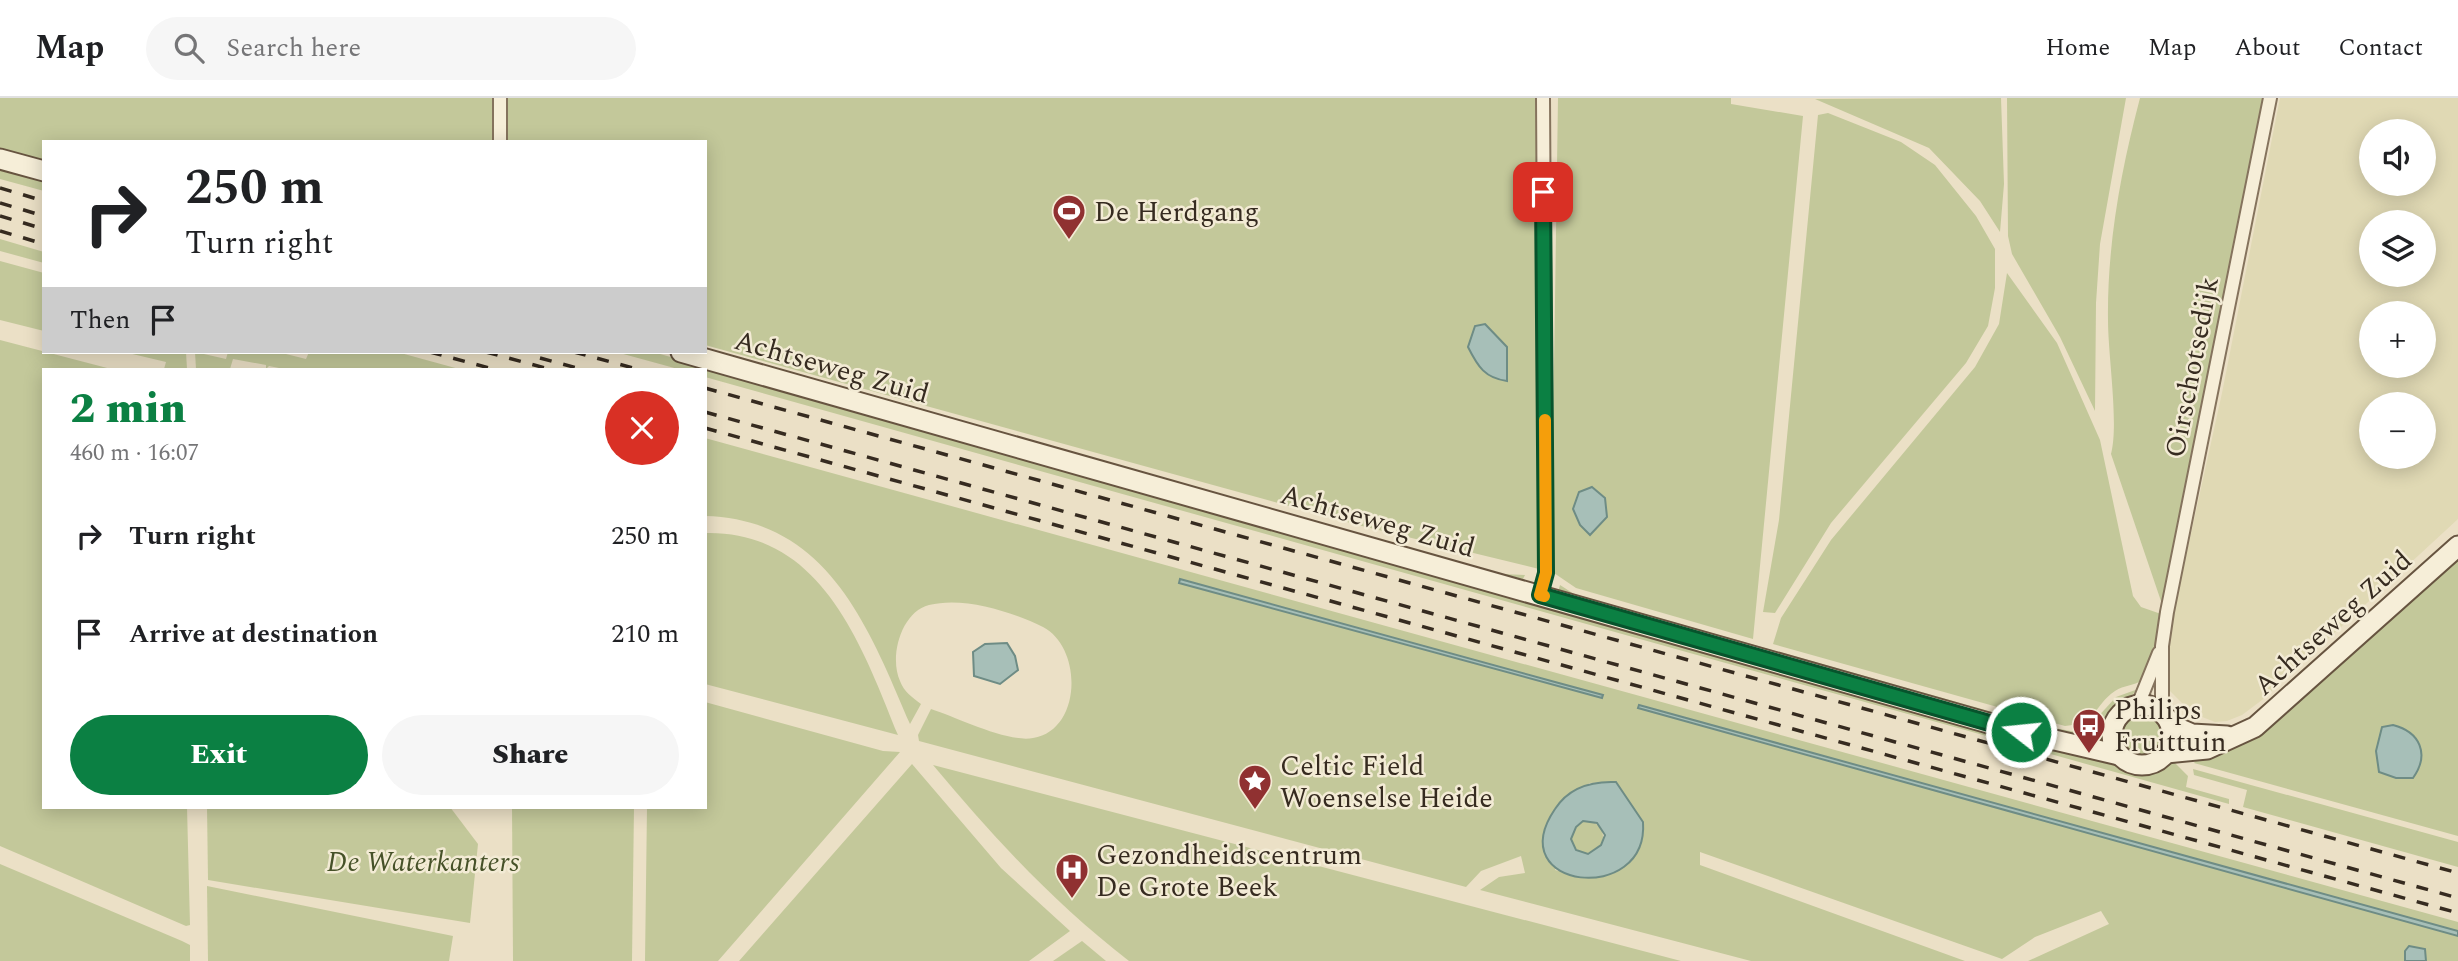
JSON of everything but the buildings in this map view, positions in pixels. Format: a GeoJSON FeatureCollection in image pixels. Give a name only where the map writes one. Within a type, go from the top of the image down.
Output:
{"type":"FeatureCollection","features":[{"type":"Feature","properties":{"kind":"street"},"geometry":{"type":"LineString","coordinates":[[500,98],[500,140]]}},
{"type":"Feature","properties":{"kind":"street"},"geometry":{"type":"LineString","coordinates":[[1540,595],[1546,573],[1543,98]]}},
{"type":"Feature","properties":{"kind":"street","name":"Oirschotsedijk"},"geometry":{"type":"LineString","coordinates":[[2138,705],[2162,646],[2270,98]]}},
{"type":"Feature","properties":{"kind":"street"},"geometry":{"type":"LineString","coordinates":[[0,159],[42,170]]}},
{"type":"Feature","properties":{"kind":"street","name":"Achtseweg Zuid"},"geometry":{"type":"LineString","coordinates":[[688,354],[2060,741],[2119,755]]}},
{"type":"Feature","properties":{"kind":"street","name":"Achtseweg Zuid"},"geometry":{"type":"LineString","coordinates":[[2166,753],[2207,748],[2239,735],[2277,710],[2458,546]]}},
{"type":"Feature","properties":{"kind":"street","name":"Oirschotsedijk"},"geometry":{"type":"LineString","coordinates":[[2162,646],[2167,718]]}},
{"type":"Feature","properties":{"kind":"street"},"geometry":{"type":"LineString","coordinates":[[2167,718],[2171,744],[2166,753],[2152,763],[2143,765],[2134,764],[2119,755],[2112,739],[2114,723],[2120,714],[2138,705],[2151,706],[2167,718],[2204,736],[2239,735]]}},
{"type":"Feature","properties":{"kind":"street","name":"Achtseweg Zuid"},"geometry":{"type":"LineString","coordinates":[[2060,741],[2091,736],[2114,723]]}},
{"type":"Feature","properties":{"kind":"shaded area","name":"Philips Fruittuin"},"geometry":{"type":"Polygon","coordinates":[[[2280,98],[2458,98],[2458,519],[2262,700],[2242,715],[2215,722],[2192,713],[2165,686],[2166,647],[2222,393],[2280,98]]]}},
{"type":"Feature","properties":{"kind":"green space"},"geometry":{"type":"Polygon","coordinates":[[[0,98],[497,98],[497,140],[42,140],[42,163],[0,151],[0,98]]]}},
{"type":"Feature","properties":{"kind":"green space","name":"De Herdgang"},"geometry":{"type":"Polygon","coordinates":[[[506,98],[1536,98],[1539,569],[1358,525],[707,346],[707,140],[507,140],[506,98]]]}},
{"type":"Feature","properties":{"kind":"green space"},"geometry":{"type":"Polygon","coordinates":[[[1558,98],[1731,98],[1731,104],[1803,116],[1753,639],[1576,588],[1551,571],[1558,98]]]}},
{"type":"Feature","properties":{"kind":"green space"},"geometry":{"type":"Polygon","coordinates":[[[2001,98],[2004,184],[2000,232],[1980,201],[1929,148],[1815,99],[2001,98]]]}},
{"type":"Feature","properties":{"kind":"green space"},"geometry":{"type":"Polygon","coordinates":[[[2007,98],[2126,98],[2100,244],[2096,303],[2095,411],[2060,337],[2012,254],[2008,236],[2007,98]]]}},
{"type":"Feature","properties":{"kind":"green space"},"geometry":{"type":"Polygon","coordinates":[[[2140,98],[2263,98],[2163,607],[2111,454],[2114,408],[2108,320],[2110,264],[2121,180],[2140,98]]]}},
{"type":"Feature","properties":{"kind":"green space"},"geometry":{"type":"Polygon","coordinates":[[[1828,113],[1901,142],[1935,165],[1976,216],[1995,249],[1995,288],[1988,326],[1966,363],[1831,523],[1775,613],[1763,612],[1779,520],[1818,115],[1828,113]]]}},
{"type":"Feature","properties":{"kind":"green space"},"geometry":{"type":"Polygon","coordinates":[[[0,167],[42,178],[42,190],[0,179],[0,167]]]}},
{"type":"Feature","properties":{"kind":"green space"},"geometry":{"type":"Polygon","coordinates":[[[0,239],[42,251],[42,262],[0,251],[0,239]]]}},
{"type":"Feature","properties":{"kind":"green space"},"geometry":{"type":"Polygon","coordinates":[[[0,261],[42,272],[42,330],[0,320],[0,261]]]}},
{"type":"Feature","properties":{"kind":"green space"},"geometry":{"type":"Polygon","coordinates":[[[2007,273],[2057,343],[2100,440],[2133,596],[2141,607],[2161,614],[2155,645],[2142,680],[2115,691],[2090,718],[2065,726],[1773,644],[1781,618],[1831,540],[1975,367],[1999,324],[2007,273]]]}},
{"type":"Feature","properties":{"kind":"green space"},"geometry":{"type":"Polygon","coordinates":[[[0,340],[42,351],[42,354],[54,354],[107,368],[42,368],[42,809],[187,809],[190,925],[186,926],[0,846],[0,340]]]}},
{"type":"Feature","properties":{"kind":"green space"},"geometry":{"type":"Polygon","coordinates":[[[707,349],[1502,574],[1525,575],[1523,579],[1511,576],[1510,579],[707,352],[707,349]]]}},
{"type":"Feature","properties":{"kind":"green space"},"geometry":{"type":"Polygon","coordinates":[[[132,354],[186,354],[187,368],[164,368],[166,362],[132,354]]]}},
{"type":"Feature","properties":{"kind":"green space"},"geometry":{"type":"Polygon","coordinates":[[[195,354],[226,359],[227,354],[286,354],[306,359],[308,354],[404,354],[455,368],[266,368],[266,365],[233,359],[230,368],[196,368],[195,354]]]}},
{"type":"Feature","properties":{"kind":"green space"},"geometry":{"type":"Polygon","coordinates":[[[623,354],[660,354],[1550,606],[1550,609],[1567,614],[2117,760],[2135,769],[2142,770],[2174,762],[2188,776],[2186,787],[2229,799],[2229,804],[707,378],[707,368],[674,368],[623,354]]]}},
{"type":"Feature","properties":{"kind":"green space"},"geometry":{"type":"Polygon","coordinates":[[[707,439],[2458,922],[2458,961],[2426,961],[2426,953],[2405,951],[2405,961],[2028,961],[2109,924],[2101,911],[2035,937],[2002,959],[1700,852],[1700,865],[1965,961],[1751,961],[1480,890],[1499,877],[1525,873],[1521,856],[1481,871],[1466,887],[919,741],[918,735],[931,709],[1010,737],[1033,738],[1049,732],[1061,720],[1068,705],[1071,687],[1065,652],[1056,637],[1031,621],[988,607],[943,603],[919,609],[911,616],[900,637],[896,660],[902,685],[921,704],[910,724],[878,651],[860,617],[838,585],[813,558],[783,536],[747,522],[707,516],[707,439]],[[1616,782],[1589,783],[1555,870],[1588,878],[1617,872],[1616,782]]]}},
{"type":"Feature","properties":{"kind":"green space"},"geometry":{"type":"Polygon","coordinates":[[[707,533],[745,537],[779,551],[808,572],[832,600],[852,631],[898,735],[707,685],[707,533]]]}},
{"type":"Feature","properties":{"kind":"green space"},"geometry":{"type":"Polygon","coordinates":[[[2458,557],[2458,836],[2194,763],[2198,758],[2287,710],[2458,557]],[[2393,725],[2382,727],[2376,751],[2420,768],[2421,752],[2417,740],[2393,725]]]}},
{"type":"Feature","properties":{"kind":"green space"},"geometry":{"type":"Polygon","coordinates":[[[1560,585],[1574,594],[2038,725],[2082,733],[2055,733],[1558,592],[1560,585]]]}},
{"type":"Feature","properties":{"kind":"green space"},"geometry":{"type":"Polygon","coordinates":[[[2138,689],[2103,725],[2084,732],[2116,697],[2138,689]]]}},
{"type":"Feature","properties":{"kind":"green space"},"geometry":{"type":"Polygon","coordinates":[[[707,703],[883,751],[900,752],[718,961],[645,961],[647,809],[707,809],[707,703]]]}},
{"type":"Feature","properties":{"kind":"green space"},"geometry":{"type":"Polygon","coordinates":[[[2143,712],[2158,719],[2165,734],[2158,749],[2143,756],[2128,749],[2121,734],[2128,719],[2143,712]]]}},
{"type":"Feature","properties":{"kind":"green space"},"geometry":{"type":"Polygon","coordinates":[[[912,764],[1001,868],[1070,931],[1029,961],[739,961],[912,764]]]}},
{"type":"Feature","properties":{"kind":"green space"},"geometry":{"type":"Polygon","coordinates":[[[933,765],[1681,961],[1129,961],[1026,869],[933,765]]]}},
{"type":"Feature","properties":{"kind":"green space"},"geometry":{"type":"Polygon","coordinates":[[[2193,769],[2458,842],[2458,867],[2243,807],[2247,790],[2194,775],[2193,769]]]}},
{"type":"Feature","properties":{"kind":"green space","name":"De Waterkanters"},"geometry":{"type":"Polygon","coordinates":[[[207,809],[452,809],[478,844],[470,923],[208,880],[207,809]]]}},
{"type":"Feature","properties":{"kind":"green space"},"geometry":{"type":"Polygon","coordinates":[[[512,809],[634,809],[632,961],[513,961],[512,809]]]}},
{"type":"Feature","properties":{"kind":"green space"},"geometry":{"type":"Polygon","coordinates":[[[1587,821],[1599,825],[1603,837],[1599,849],[1587,853],[1575,849],[1571,837],[1575,825],[1587,821]]]}},
{"type":"Feature","properties":{"kind":"green space"},"geometry":{"type":"Polygon","coordinates":[[[0,864],[190,945],[190,961],[0,961],[0,864]]]}},
{"type":"Feature","properties":{"kind":"green space"},"geometry":{"type":"Polygon","coordinates":[[[207,886],[453,936],[449,961],[208,961],[207,886]]]}},
{"type":"Feature","properties":{"kind":"green space"},"geometry":{"type":"Polygon","coordinates":[[[1082,941],[1106,961],[1053,961],[1082,941]]]}},
{"type":"Feature","properties":{"kind":"water"},"geometry":{"type":"Polygon","coordinates":[[[1485,324],[1507,347],[1507,381],[1493,377],[1483,370],[1468,347],[1475,326],[1485,324]]]}},
{"type":"Feature","properties":{"kind":"water"},"geometry":{"type":"Polygon","coordinates":[[[1592,487],[1605,498],[1607,517],[1590,535],[1580,525],[1573,509],[1579,492],[1592,487]]]}},
{"type":"Feature","properties":{"kind":"water"},"geometry":{"type":"Polygon","coordinates":[[[1180,579],[1603,695],[1602,698],[1179,583],[1180,579]]]}},
{"type":"Feature","properties":{"kind":"water"},"geometry":{"type":"Polygon","coordinates":[[[1007,643],[1015,656],[1018,670],[1000,684],[974,676],[973,652],[985,644],[1007,643]]]}},
{"type":"Feature","properties":{"kind":"water"},"geometry":{"type":"Polygon","coordinates":[[[1639,705],[2458,931],[2458,936],[1638,708],[1639,705]]]}},
{"type":"Feature","properties":{"kind":"water"},"geometry":{"type":"Polygon","coordinates":[[[2393,725],[2410,733],[2420,745],[2421,761],[2413,778],[2396,778],[2379,772],[2376,751],[2382,727],[2393,725]]]}},
{"type":"Feature","properties":{"kind":"water"},"geometry":{"type":"Polygon","coordinates":[[[1616,782],[1643,822],[1639,849],[1624,867],[1603,876],[1581,877],[1560,871],[1546,857],[1543,836],[1555,809],[1574,791],[1590,784],[1616,782]],[[1583,821],[1576,827],[1571,839],[1576,850],[1588,854],[1601,845],[1605,835],[1597,823],[1583,821]]]}},
{"type":"Feature","properties":{"kind":"water"},"geometry":{"type":"Polygon","coordinates":[[[2409,946],[2425,949],[2426,961],[2405,961],[2405,951],[2409,946]]]}},
{"type":"Feature","properties":{"kind":"railway"},"geometry":{"type":"LineString","coordinates":[[0,188],[42,200]]}},
{"type":"Feature","properties":{"kind":"railway"},"geometry":{"type":"LineString","coordinates":[[0,203],[42,215]]}},
{"type":"Feature","properties":{"kind":"railway"},"geometry":{"type":"LineString","coordinates":[[0,216],[42,228]]}},
{"type":"Feature","properties":{"kind":"railway"},"geometry":{"type":"LineString","coordinates":[[0,231],[42,243]]}},
{"type":"Feature","properties":{"kind":"railway"},"geometry":{"type":"LineString","coordinates":[[437,354],[489,368]]}},
{"type":"Feature","properties":{"kind":"railway"},"geometry":{"type":"LineString","coordinates":[[493,354],[545,368]]}},
{"type":"Feature","properties":{"kind":"railway"},"geometry":{"type":"LineString","coordinates":[[581,354],[633,368]]}},
{"type":"Feature","properties":{"kind":"railway"},"geometry":{"type":"LineString","coordinates":[[540,358],[577,368]]}},
{"type":"Feature","properties":{"kind":"railway"},"geometry":{"type":"LineString","coordinates":[[707,389],[2458,873]]}},
{"type":"Feature","properties":{"kind":"railway"},"geometry":{"type":"LineString","coordinates":[[707,413],[2458,898]]}},
{"type":"Feature","properties":{"kind":"railway"},"geometry":{"type":"LineString","coordinates":[[707,429],[2458,913]]}},
{"type":"Feature","properties":{"kind":"slow traffic"},"geometry":{"type":"LineString","coordinates":[[1544,596],[1540,595],[1546,573],[1545,420]]}},
{"type":"Feature","properties":{"kind":"place","name":"De Herdgang"},"geometry":{"type":"Point","coordinates":[1069,241]}},
{"type":"Feature","properties":{"kind":"place","name":"Philips Fruittuin"},"geometry":{"type":"Point","coordinates":[2089,755]}},
{"type":"Feature","properties":{"kind":"place","name":"Celtic Field Woenselse Heide"},"geometry":{"type":"Point","coordinates":[1255,811]}},
{"type":"Feature","properties":{"kind":"place","name":"Gezondheidscentrum De Grote Beek"},"geometry":{"type":"Point","coordinates":[1072,900]}},
{"type":"Feature","properties":{"kind":"route"},"geometry":{"type":"LineString","coordinates":[[1543,192],[1546,573],[1540,595],[2021,732]]}}]}
